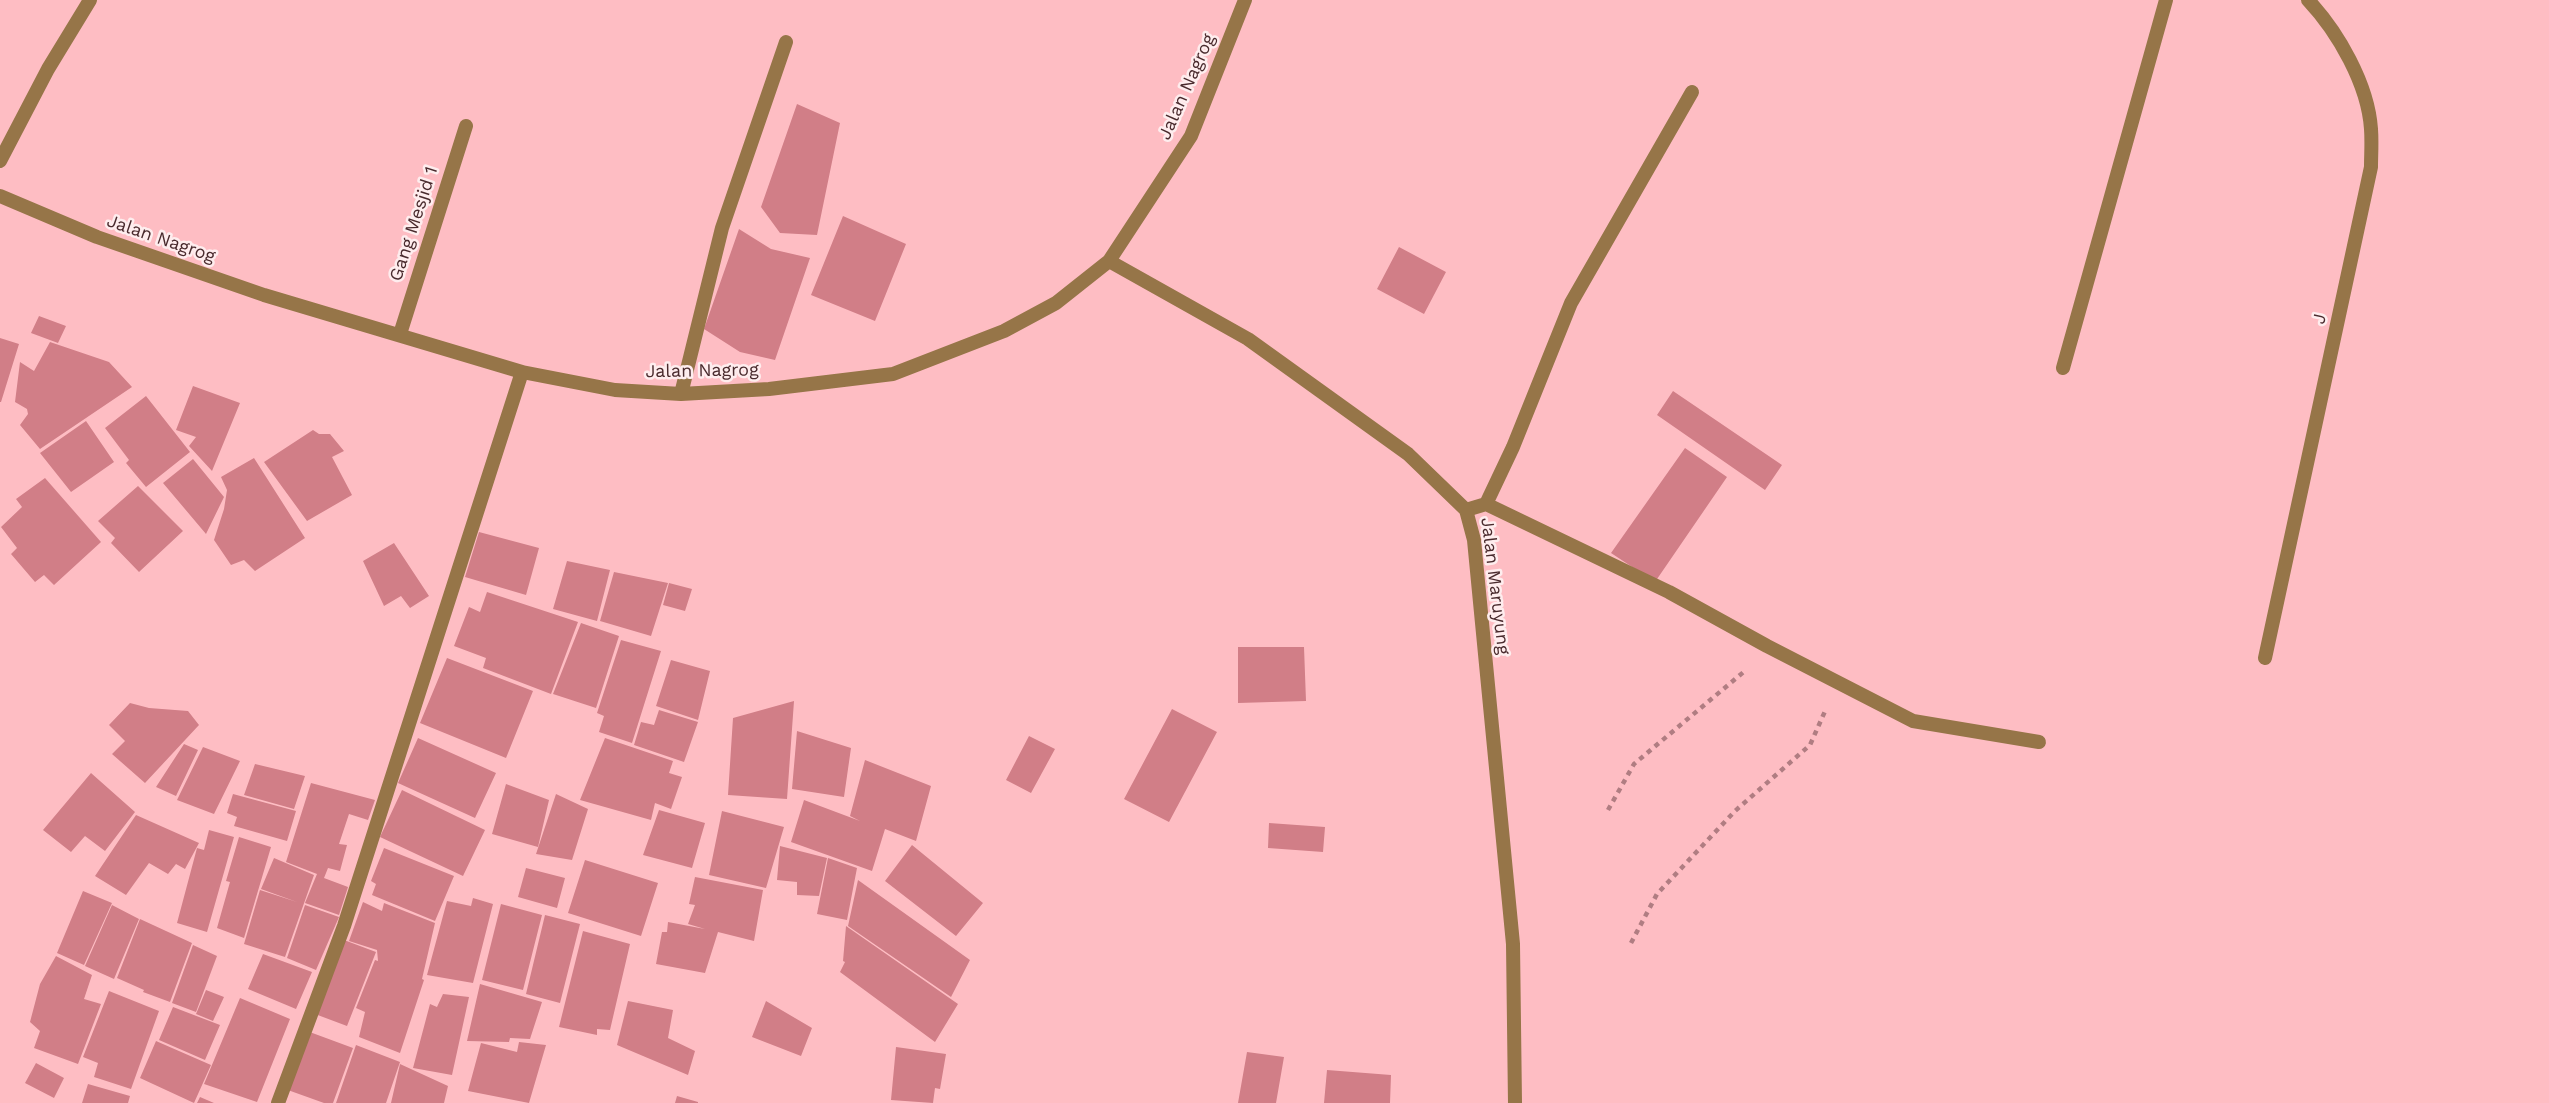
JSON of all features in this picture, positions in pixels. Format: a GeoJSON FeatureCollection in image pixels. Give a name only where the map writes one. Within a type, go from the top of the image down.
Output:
{"type":"FeatureCollection","features":[{"type":"Feature","properties":{"kind":"street"},"geometry":{"type":"LineString","coordinates":[[0,161],[48,69],[90,0]]}},
{"type":"Feature","properties":{"kind":"street","name":"Jalan Nagrog"},"geometry":{"type":"LineString","coordinates":[[0,196],[97,237],[264,295],[522,372],[615,390],[681,394],[769,389],[893,374],[1014,326],[1056,303],[1109,261],[1191,136],[1245,0]]}},
{"type":"Feature","properties":{"kind":"street"},"geometry":{"type":"LineString","coordinates":[[2063,368],[2166,0]]}},
{"type":"Feature","properties":{"kind":"street","name":"J"},"geometry":{"type":"LineString","coordinates":[[2265,658],[2371,167],[2371,127],[2354,69],[2324,17],[2308,0]]}},
{"type":"Feature","properties":{"kind":"street"},"geometry":{"type":"LineString","coordinates":[[681,394],[722,228],[786,42]]}},
{"type":"Feature","properties":{"kind":"street"},"geometry":{"type":"LineString","coordinates":[[1486,504],[1513,447],[1570,303],[1692,92]]}},
{"type":"Feature","properties":{"kind":"street","name":"Gang Mesjid 1"},"geometry":{"type":"LineString","coordinates":[[400,334],[466,126]]}},
{"type":"Feature","properties":{"kind":"street","name":"Jalan Maruyung"},"geometry":{"type":"LineString","coordinates":[[1109,261],[1248,339],[1408,454],[1466,510],[1474,540],[1513,944],[1515,1103]]}},
{"type":"Feature","properties":{"kind":"street"},"geometry":{"type":"LineString","coordinates":[[278,1103],[344,926],[522,372]]}},
{"type":"Feature","properties":{"kind":"street"},"geometry":{"type":"LineString","coordinates":[[1466,510],[1486,504],[1669,592],[1913,721],[2039,742]]}},
{"type":"Feature","properties":{"kind":"path"},"geometry":{"type":"LineString","coordinates":[[1608,810],[1634,764],[1750,667],[1767,646]]}},
{"type":"Feature","properties":{"kind":"path"},"geometry":{"type":"LineString","coordinates":[[1631,943],[1657,894],[1735,811],[1810,745],[1839,683]]}},
{"type":"Feature","properties":{"kind":"building"},"geometry":{"type":"Polygon","coordinates":[[[797,104],[840,123],[817,235],[780,233],[761,207],[797,104]]]}},
{"type":"Feature","properties":{"kind":"building"},"geometry":{"type":"Polygon","coordinates":[[[843,216],[906,244],[875,321],[811,295],[843,216]]]}},
{"type":"Feature","properties":{"kind":"building"},"geometry":{"type":"Polygon","coordinates":[[[739,229],[771,249],[810,258],[775,360],[740,352],[704,329],[739,229]]]}},
{"type":"Feature","properties":{"kind":"building"},"geometry":{"type":"Polygon","coordinates":[[[1399,247],[1446,272],[1424,314],[1377,289],[1399,247]]]}},
{"type":"Feature","properties":{"kind":"building"},"geometry":{"type":"Polygon","coordinates":[[[39,316],[66,326],[58,343],[31,333],[39,316]]]}},
{"type":"Feature","properties":{"kind":"building"},"geometry":{"type":"Polygon","coordinates":[[[0,338],[19,344],[1,402],[0,402],[0,338]]]}},
{"type":"Feature","properties":{"kind":"building"},"geometry":{"type":"Polygon","coordinates":[[[50,342],[109,362],[132,387],[40,449],[20,425],[28,414],[27,409],[15,402],[20,362],[34,371],[50,342]]]}},
{"type":"Feature","properties":{"kind":"building"},"geometry":{"type":"Polygon","coordinates":[[[193,386],[240,403],[212,471],[189,446],[196,437],[176,430],[193,386]]]}},
{"type":"Feature","properties":{"kind":"building"},"geometry":{"type":"Polygon","coordinates":[[[1673,391],[1782,465],[1765,490],[1657,415],[1673,391]]]}},
{"type":"Feature","properties":{"kind":"building"},"geometry":{"type":"Polygon","coordinates":[[[146,396],[190,452],[146,487],[126,463],[129,460],[105,428],[146,396]]]}},
{"type":"Feature","properties":{"kind":"building"},"geometry":{"type":"Polygon","coordinates":[[[86,421],[114,462],[71,492],[40,453],[86,421]]]}},
{"type":"Feature","properties":{"kind":"building"},"geometry":{"type":"Polygon","coordinates":[[[313,430],[319,434],[330,434],[344,451],[332,457],[352,495],[307,521],[264,462],[313,430]]]}},
{"type":"Feature","properties":{"kind":"building"},"geometry":{"type":"Polygon","coordinates":[[[1685,448],[1727,477],[1655,582],[1611,553],[1685,448]]]}},
{"type":"Feature","properties":{"kind":"building"},"geometry":{"type":"Polygon","coordinates":[[[254,458],[305,538],[255,571],[244,560],[231,565],[214,540],[227,490],[221,477],[254,458]]]}},
{"type":"Feature","properties":{"kind":"building"},"geometry":{"type":"Polygon","coordinates":[[[193,459],[224,497],[206,534],[163,483],[193,459]]]}},
{"type":"Feature","properties":{"kind":"building"},"geometry":{"type":"Polygon","coordinates":[[[45,478],[101,542],[54,585],[44,575],[35,582],[11,554],[17,548],[1,527],[22,507],[16,499],[45,478]]]}},
{"type":"Feature","properties":{"kind":"building"},"geometry":{"type":"Polygon","coordinates":[[[138,486],[183,531],[139,572],[111,543],[115,538],[98,521],[138,486]]]}},
{"type":"Feature","properties":{"kind":"building"},"geometry":{"type":"Polygon","coordinates":[[[479,532],[539,548],[526,595],[465,577],[479,532]]]}},
{"type":"Feature","properties":{"kind":"building"},"geometry":{"type":"Polygon","coordinates":[[[394,543],[429,596],[410,608],[401,596],[384,606],[363,561],[394,543]]]}},
{"type":"Feature","properties":{"kind":"building"},"geometry":{"type":"Polygon","coordinates":[[[567,561],[610,570],[597,621],[553,609],[567,561]]]}},
{"type":"Feature","properties":{"kind":"building"},"geometry":{"type":"Polygon","coordinates":[[[614,572],[668,583],[651,636],[600,621],[614,572]]]}},
{"type":"Feature","properties":{"kind":"building"},"geometry":{"type":"Polygon","coordinates":[[[669,583],[692,589],[685,611],[663,605],[669,583]]]}},
{"type":"Feature","properties":{"kind":"building"},"geometry":{"type":"Polygon","coordinates":[[[487,592],[578,622],[551,694],[483,668],[486,658],[454,646],[469,607],[480,612],[487,592]]]}},
{"type":"Feature","properties":{"kind":"building"},"geometry":{"type":"Polygon","coordinates":[[[581,623],[619,636],[596,708],[553,694],[581,623]]]}},
{"type":"Feature","properties":{"kind":"building"},"geometry":{"type":"Polygon","coordinates":[[[621,640],[661,651],[632,743],[599,732],[604,716],[597,713],[621,640]]]}},
{"type":"Feature","properties":{"kind":"building"},"geometry":{"type":"Polygon","coordinates":[[[1238,647],[1304,647],[1306,701],[1238,703],[1238,647]]]}},
{"type":"Feature","properties":{"kind":"building"},"geometry":{"type":"Polygon","coordinates":[[[447,658],[533,691],[506,758],[420,723],[447,658]]]}},
{"type":"Feature","properties":{"kind":"building"},"geometry":{"type":"Polygon","coordinates":[[[671,660],[710,671],[698,720],[656,706],[671,660]]]}},
{"type":"Feature","properties":{"kind":"building"},"geometry":{"type":"Polygon","coordinates":[[[794,701],[787,799],[728,795],[733,718],[794,701]]]}},
{"type":"Feature","properties":{"kind":"building"},"geometry":{"type":"Polygon","coordinates":[[[130,703],[149,708],[188,711],[199,725],[145,783],[112,754],[125,741],[109,725],[130,703]]]}},
{"type":"Feature","properties":{"kind":"building"},"geometry":{"type":"Polygon","coordinates":[[[1172,709],[1217,732],[1169,822],[1124,799],[1172,709]]]}},
{"type":"Feature","properties":{"kind":"building"},"geometry":{"type":"Polygon","coordinates":[[[659,710],[698,722],[684,762],[634,745],[641,722],[654,725],[659,710]]]}},
{"type":"Feature","properties":{"kind":"building"},"geometry":{"type":"Polygon","coordinates":[[[797,731],[851,748],[844,797],[792,789],[797,731]]]}},
{"type":"Feature","properties":{"kind":"building"},"geometry":{"type":"Polygon","coordinates":[[[1029,736],[1055,749],[1031,793],[1006,780],[1029,736]]]}},
{"type":"Feature","properties":{"kind":"building"},"geometry":{"type":"Polygon","coordinates":[[[418,738],[496,773],[475,818],[398,783],[418,738]]]}},
{"type":"Feature","properties":{"kind":"building"},"geometry":{"type":"Polygon","coordinates":[[[605,738],[673,761],[669,773],[682,777],[671,809],[655,803],[651,820],[580,800],[605,738]]]}},
{"type":"Feature","properties":{"kind":"building"},"geometry":{"type":"Polygon","coordinates":[[[184,744],[198,750],[176,796],[156,787],[184,744]]]}},
{"type":"Feature","properties":{"kind":"building"},"geometry":{"type":"Polygon","coordinates":[[[203,747],[240,761],[214,814],[177,800],[203,747]]]}},
{"type":"Feature","properties":{"kind":"building"},"geometry":{"type":"Polygon","coordinates":[[[865,760],[931,786],[916,841],[885,829],[872,871],[791,842],[804,800],[860,821],[850,816],[865,760]]]}},
{"type":"Feature","properties":{"kind":"building"},"geometry":{"type":"Polygon","coordinates":[[[255,764],[305,776],[294,809],[244,795],[255,764]]]}},
{"type":"Feature","properties":{"kind":"building"},"geometry":{"type":"Polygon","coordinates":[[[91,773],[135,812],[105,851],[85,836],[71,852],[43,830],[91,773]]]}},
{"type":"Feature","properties":{"kind":"building"},"geometry":{"type":"Polygon","coordinates":[[[311,783],[375,800],[368,820],[349,814],[339,844],[347,845],[340,871],[328,868],[324,878],[348,887],[339,915],[305,903],[317,874],[286,862],[311,783]]]}},
{"type":"Feature","properties":{"kind":"building"},"geometry":{"type":"Polygon","coordinates":[[[506,784],[549,800],[538,847],[492,834],[506,784]]]}},
{"type":"Feature","properties":{"kind":"building"},"geometry":{"type":"Polygon","coordinates":[[[402,790],[485,830],[463,876],[380,837],[402,790]]]}},
{"type":"Feature","properties":{"kind":"building"},"geometry":{"type":"Polygon","coordinates":[[[233,794],[296,811],[287,841],[234,826],[237,817],[227,813],[233,794]]]}},
{"type":"Feature","properties":{"kind":"building"},"geometry":{"type":"Polygon","coordinates":[[[556,794],[588,809],[572,860],[536,854],[556,794]]]}},
{"type":"Feature","properties":{"kind":"building"},"geometry":{"type":"Polygon","coordinates":[[[659,810],[705,823],[692,868],[643,855],[659,810]]]}},
{"type":"Feature","properties":{"kind":"building"},"geometry":{"type":"Polygon","coordinates":[[[722,811],[784,827],[766,888],[709,875],[722,811]]]}},
{"type":"Feature","properties":{"kind":"building"},"geometry":{"type":"Polygon","coordinates":[[[136,815],[199,843],[185,869],[176,864],[168,874],[149,863],[126,895],[95,876],[136,815]]]}},
{"type":"Feature","properties":{"kind":"building"},"geometry":{"type":"Polygon","coordinates":[[[1269,823],[1325,827],[1323,852],[1268,848],[1269,823]]]}},
{"type":"Feature","properties":{"kind":"building"},"geometry":{"type":"Polygon","coordinates":[[[209,830],[234,837],[207,932],[177,923],[197,848],[204,850],[209,830]]]}},
{"type":"Feature","properties":{"kind":"building"},"geometry":{"type":"Polygon","coordinates":[[[239,837],[271,847],[244,938],[217,928],[230,882],[226,881],[239,837]]]}},
{"type":"Feature","properties":{"kind":"building"},"geometry":{"type":"Polygon","coordinates":[[[912,845],[983,903],[956,936],[885,881],[912,845]]]}},
{"type":"Feature","properties":{"kind":"building"},"geometry":{"type":"Polygon","coordinates":[[[780,846],[827,858],[819,896],[797,895],[797,882],[777,880],[780,846]]]}},
{"type":"Feature","properties":{"kind":"building"},"geometry":{"type":"Polygon","coordinates":[[[384,848],[454,876],[435,921],[372,895],[376,884],[371,881],[384,848]]]}},
{"type":"Feature","properties":{"kind":"building"},"geometry":{"type":"Polygon","coordinates":[[[274,858],[314,875],[285,957],[244,944],[260,890],[297,902],[261,889],[274,858]]]}},
{"type":"Feature","properties":{"kind":"building"},"geometry":{"type":"Polygon","coordinates":[[[828,858],[857,868],[847,920],[817,914],[828,858]]]}},
{"type":"Feature","properties":{"kind":"building"},"geometry":{"type":"Polygon","coordinates":[[[585,860],[658,883],[641,936],[568,913],[585,860]]]}},
{"type":"Feature","properties":{"kind":"building"},"geometry":{"type":"Polygon","coordinates":[[[526,868],[565,878],[557,908],[518,897],[526,868]]]}},
{"type":"Feature","properties":{"kind":"building"},"geometry":{"type":"Polygon","coordinates":[[[695,877],[763,890],[754,941],[718,932],[705,973],[656,964],[662,932],[667,932],[668,922],[705,929],[688,924],[695,905],[689,904],[695,877]]]}},
{"type":"Feature","properties":{"kind":"building"},"geometry":{"type":"Polygon","coordinates":[[[858,880],[970,960],[951,997],[848,926],[858,880]]]}},
{"type":"Feature","properties":{"kind":"building"},"geometry":{"type":"Polygon","coordinates":[[[83,891],[112,903],[84,965],[57,953],[83,891]]]}},
{"type":"Feature","properties":{"kind":"building"},"geometry":{"type":"Polygon","coordinates":[[[473,898],[493,904],[473,983],[427,975],[447,901],[471,906],[473,898]]]}},
{"type":"Feature","properties":{"kind":"building"},"geometry":{"type":"Polygon","coordinates":[[[363,902],[382,911],[384,903],[435,923],[422,979],[424,980],[400,1053],[359,1037],[365,1012],[356,1008],[375,960],[378,961],[377,950],[349,941],[363,902]]]}},
{"type":"Feature","properties":{"kind":"building"},"geometry":{"type":"Polygon","coordinates":[[[501,904],[542,915],[523,990],[482,980],[501,904]]]}},
{"type":"Feature","properties":{"kind":"building"},"geometry":{"type":"Polygon","coordinates":[[[112,905],[139,919],[114,979],[85,966],[112,905]]]}},
{"type":"Feature","properties":{"kind":"building"},"geometry":{"type":"Polygon","coordinates":[[[305,905],[339,917],[316,970],[287,958],[305,905]]]}},
{"type":"Feature","properties":{"kind":"building"},"geometry":{"type":"Polygon","coordinates":[[[545,915],[580,924],[560,1003],[526,994],[545,915]]]}},
{"type":"Feature","properties":{"kind":"building"},"geometry":{"type":"Polygon","coordinates":[[[140,919],[192,943],[170,1002],[117,978],[140,919]]]}},
{"type":"Feature","properties":{"kind":"building"},"geometry":{"type":"Polygon","coordinates":[[[846,926],[958,1004],[935,1042],[840,972],[845,962],[846,926]]]}},
{"type":"Feature","properties":{"kind":"building"},"geometry":{"type":"Polygon","coordinates":[[[583,931],[630,944],[610,1030],[597,1029],[597,1035],[559,1027],[583,931]]]}},
{"type":"Feature","properties":{"kind":"building"},"geometry":{"type":"Polygon","coordinates":[[[344,940],[376,952],[347,1026],[315,1014],[344,940]]]}},
{"type":"Feature","properties":{"kind":"building"},"geometry":{"type":"Polygon","coordinates":[[[193,945],[217,956],[196,1012],[172,1003],[193,945]]]}},
{"type":"Feature","properties":{"kind":"building"},"geometry":{"type":"Polygon","coordinates":[[[263,954],[312,972],[296,1009],[248,989],[263,954]]]}},
{"type":"Feature","properties":{"kind":"building"},"geometry":{"type":"Polygon","coordinates":[[[56,956],[92,975],[84,999],[101,1004],[78,1064],[34,1048],[40,1031],[30,1022],[40,984],[56,956]]]}},
{"type":"Feature","properties":{"kind":"building"},"geometry":{"type":"Polygon","coordinates":[[[480,984],[542,1002],[530,1039],[510,1038],[509,1042],[467,1041],[480,984]]]}},
{"type":"Feature","properties":{"kind":"building"},"geometry":{"type":"Polygon","coordinates":[[[206,990],[224,997],[213,1021],[196,1014],[206,990]]]}},
{"type":"Feature","properties":{"kind":"building"},"geometry":{"type":"Polygon","coordinates":[[[109,991],[159,1011],[131,1089],[94,1077],[98,1063],[83,1057],[109,991]]]}},
{"type":"Feature","properties":{"kind":"building"},"geometry":{"type":"Polygon","coordinates":[[[443,994],[469,997],[452,1075],[413,1068],[430,1004],[437,1007],[443,994]]]}},
{"type":"Feature","properties":{"kind":"building"},"geometry":{"type":"Polygon","coordinates":[[[240,998],[290,1019],[257,1102],[204,1084],[240,998]]]}},
{"type":"Feature","properties":{"kind":"building"},"geometry":{"type":"Polygon","coordinates":[[[628,1001],[673,1010],[668,1038],[695,1051],[688,1075],[617,1045],[628,1001]]]}},
{"type":"Feature","properties":{"kind":"building"},"geometry":{"type":"Polygon","coordinates":[[[766,1001],[812,1028],[801,1056],[752,1037],[766,1001]]]}},
{"type":"Feature","properties":{"kind":"building"},"geometry":{"type":"Polygon","coordinates":[[[173,1007],[220,1025],[205,1060],[159,1040],[173,1007]]]}},
{"type":"Feature","properties":{"kind":"building"},"geometry":{"type":"Polygon","coordinates":[[[307,1031],[353,1048],[333,1103],[324,1103],[285,1089],[307,1031]]]}},
{"type":"Feature","properties":{"kind":"building"},"geometry":{"type":"Polygon","coordinates":[[[156,1041],[211,1065],[194,1103],[140,1078],[156,1041]]]}},
{"type":"Feature","properties":{"kind":"building"},"geometry":{"type":"Polygon","coordinates":[[[519,1042],[546,1045],[529,1103],[468,1091],[481,1043],[517,1052],[519,1042]]]}},
{"type":"Feature","properties":{"kind":"building"},"geometry":{"type":"Polygon","coordinates":[[[356,1045],[400,1062],[386,1103],[336,1103],[356,1045]]]}},
{"type":"Feature","properties":{"kind":"building"},"geometry":{"type":"Polygon","coordinates":[[[896,1047],[946,1054],[940,1089],[935,1088],[933,1103],[891,1100],[896,1047]]]}},
{"type":"Feature","properties":{"kind":"building"},"geometry":{"type":"Polygon","coordinates":[[[1247,1052],[1284,1057],[1276,1103],[1238,1103],[1247,1052]]]}},
{"type":"Feature","properties":{"kind":"building"},"geometry":{"type":"Polygon","coordinates":[[[36,1063],[64,1078],[54,1098],[25,1083],[36,1063]]]}},
{"type":"Feature","properties":{"kind":"building"},"geometry":{"type":"Polygon","coordinates":[[[400,1064],[448,1086],[444,1103],[391,1103],[400,1064]]]}},
{"type":"Feature","properties":{"kind":"building"},"geometry":{"type":"Polygon","coordinates":[[[1327,1070],[1391,1075],[1390,1103],[1324,1103],[1327,1070]]]}},
{"type":"Feature","properties":{"kind":"building"},"geometry":{"type":"Polygon","coordinates":[[[88,1084],[130,1096],[128,1103],[82,1103],[88,1084]]]}},
{"type":"Feature","properties":{"kind":"building"},"geometry":{"type":"Polygon","coordinates":[[[677,1096],[698,1102],[698,1103],[675,1103],[677,1096]]]}},
{"type":"Feature","properties":{"kind":"building"},"geometry":{"type":"Polygon","coordinates":[[[200,1097],[214,1103],[197,1103],[200,1097]]]}}]}
